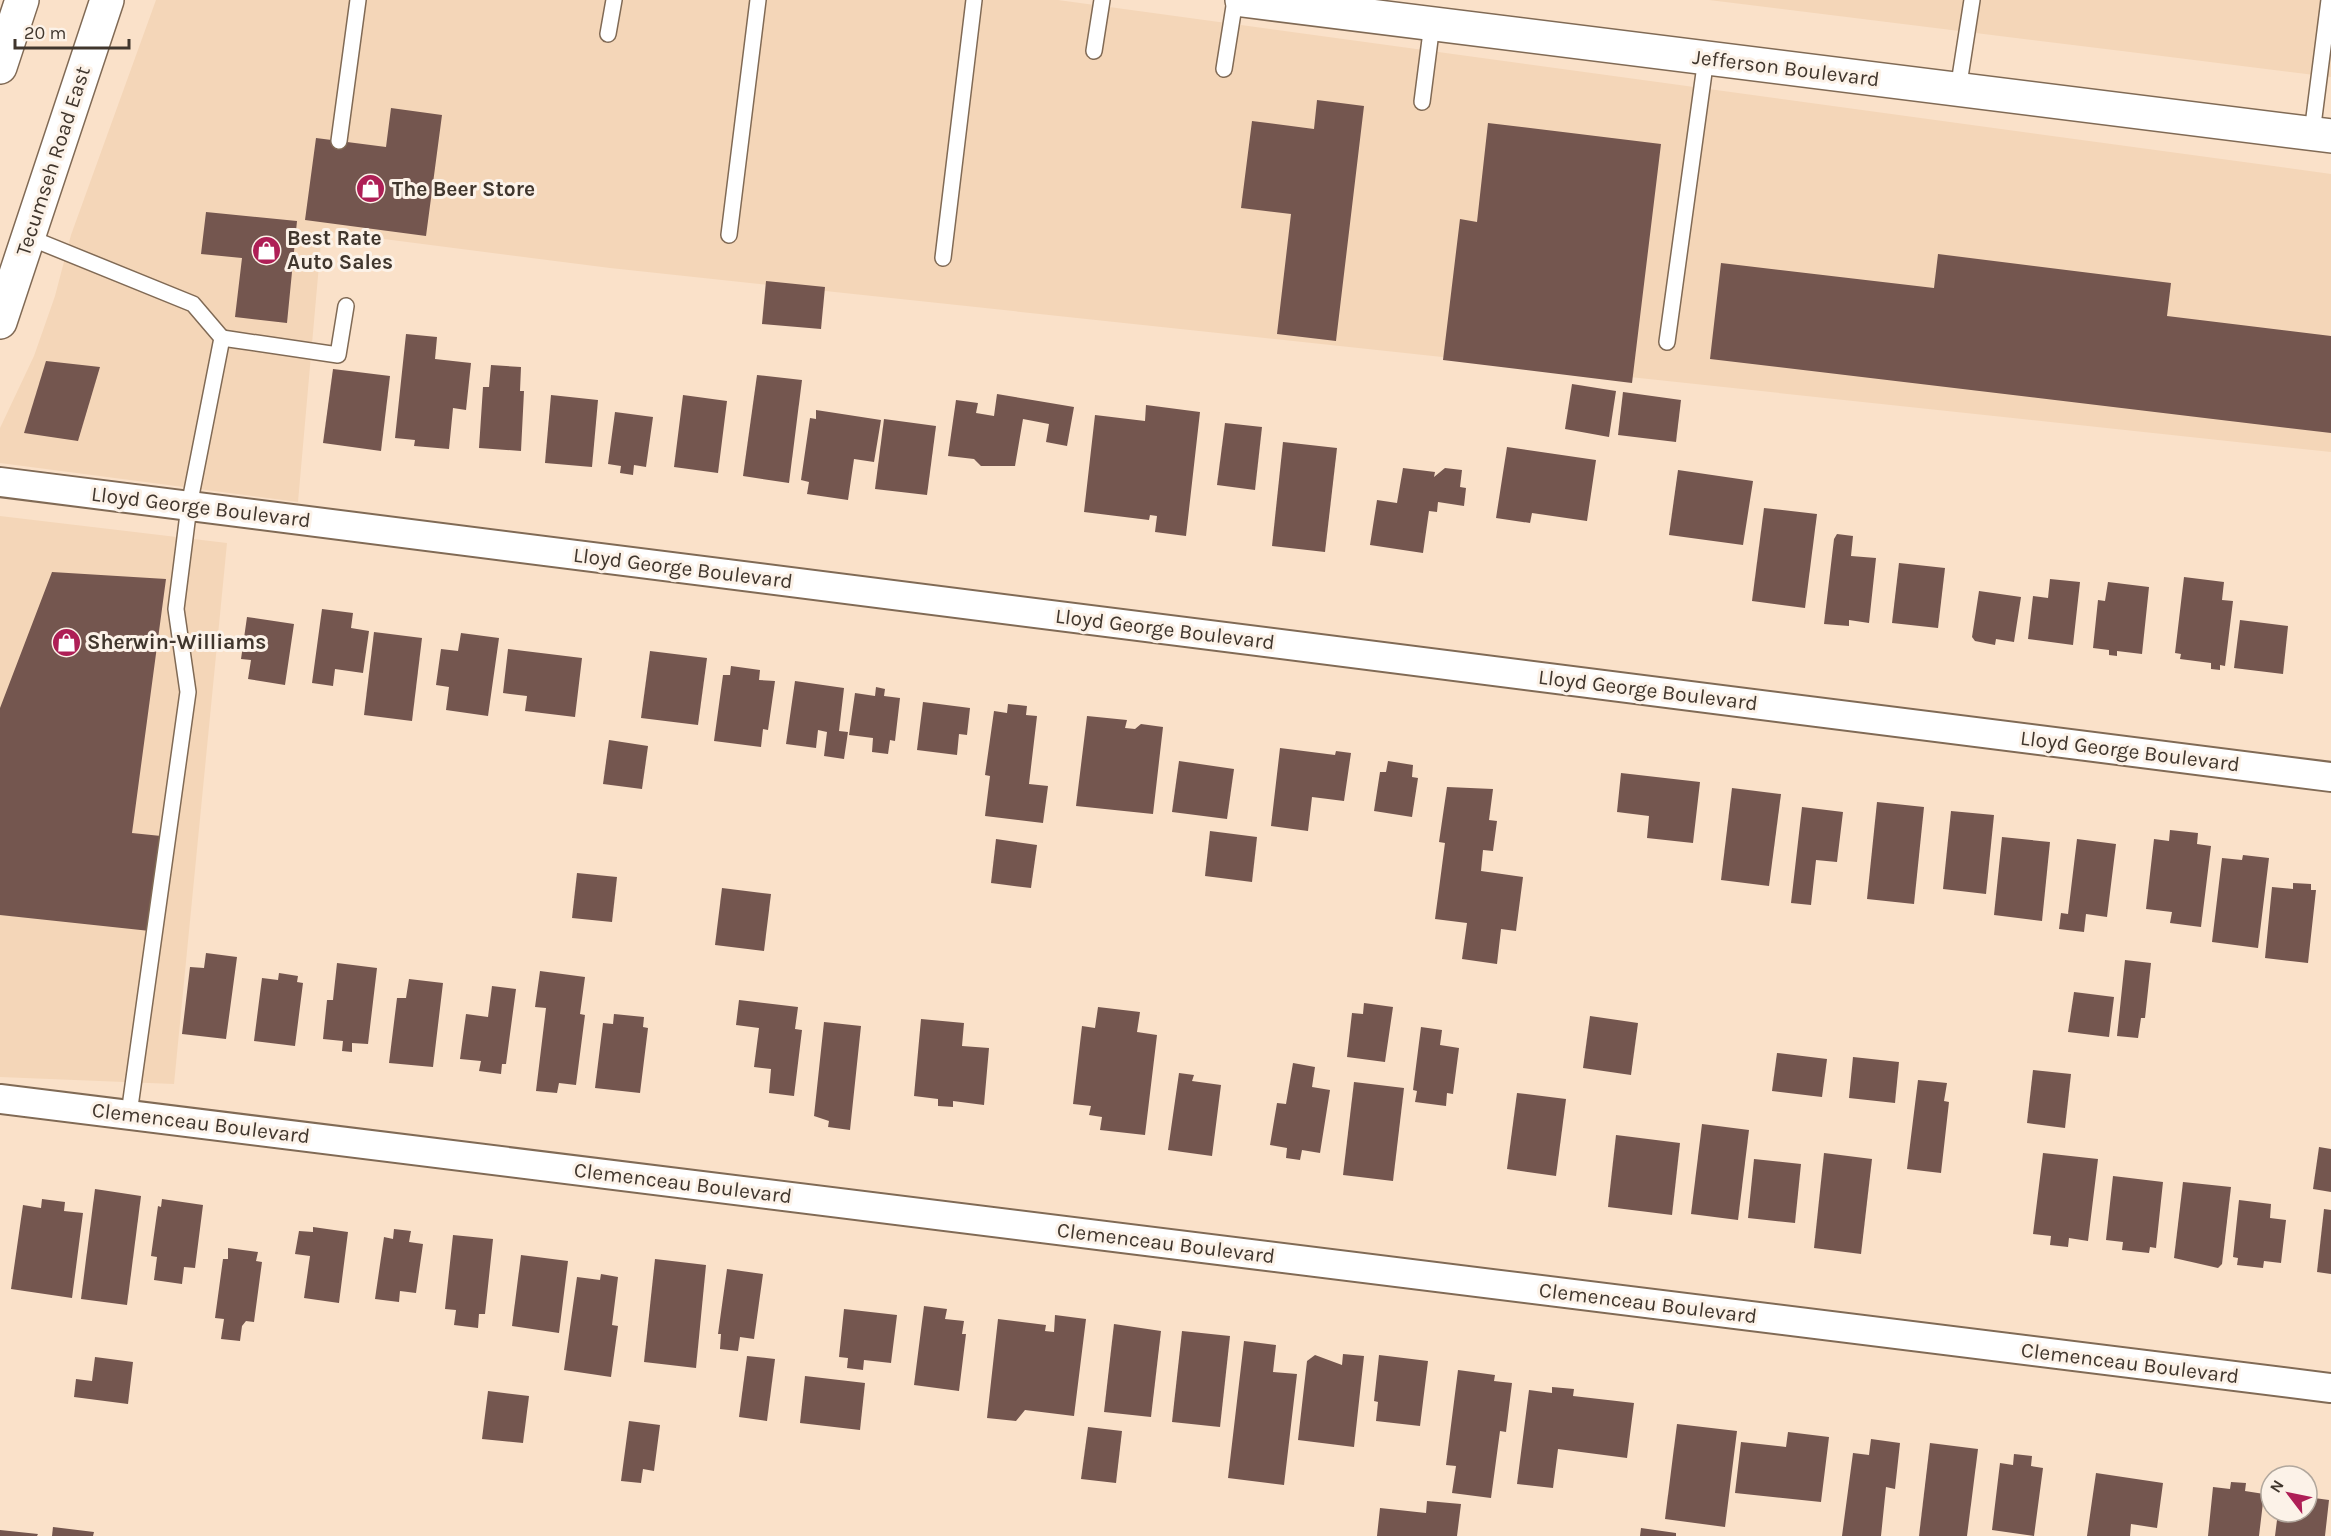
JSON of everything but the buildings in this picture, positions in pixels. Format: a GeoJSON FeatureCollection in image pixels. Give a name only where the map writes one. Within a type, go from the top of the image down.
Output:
{"type":"FeatureCollection","features":[{"type":"Feature","properties":{"kind":"street"},"geometry":{"type":"LineString","coordinates":[[0,67],[22,0]]}},
{"type":"Feature","properties":{"kind":"street","name":"Tecumseh Road East"},"geometry":{"type":"LineString","coordinates":[[0,322],[107,0]]}},
{"type":"Feature","properties":{"kind":"street","name":"Jefferson Boulevard"},"geometry":{"type":"LineString","coordinates":[[1242,0],[2322,135]]}},
{"type":"Feature","properties":{"kind":"street","name":"Lloyd George Boulevard"},"geometry":{"type":"LineString","coordinates":[[0,482],[2331,777]]}},
{"type":"Feature","properties":{"kind":"street","name":"Clemenceau Boulevard"},"geometry":{"type":"LineString","coordinates":[[0,1099],[2331,1388]]}},
{"type":"Feature","properties":{"kind":"lane"},"geometry":{"type":"LineString","coordinates":[[339,141],[358,0]]}},
{"type":"Feature","properties":{"kind":"lane"},"geometry":{"type":"LineString","coordinates":[[608,34],[614,0]]}},
{"type":"Feature","properties":{"kind":"lane"},"geometry":{"type":"LineString","coordinates":[[729,235],[758,0]]}},
{"type":"Feature","properties":{"kind":"lane"},"geometry":{"type":"LineString","coordinates":[[943,258],[974,0]]}},
{"type":"Feature","properties":{"kind":"lane"},"geometry":{"type":"LineString","coordinates":[[1094,51],[1102,0]]}},
{"type":"Feature","properties":{"kind":"lane"},"geometry":{"type":"LineString","coordinates":[[1224,69],[1235,0]]}},
{"type":"Feature","properties":{"kind":"lane"},"geometry":{"type":"LineString","coordinates":[[1958,90],[1972,0]]}},
{"type":"Feature","properties":{"kind":"lane"},"geometry":{"type":"LineString","coordinates":[[2322,135],[2329,0]]}},
{"type":"Feature","properties":{"kind":"lane"},"geometry":{"type":"LineString","coordinates":[[1422,102],[1432,24]]}},
{"type":"Feature","properties":{"kind":"lane"},"geometry":{"type":"LineString","coordinates":[[1667,342],[1706,58]]}},
{"type":"Feature","properties":{"kind":"lane"},"geometry":{"type":"LineString","coordinates":[[28,237],[194,304],[222,339],[338,355],[346,306]]}},
{"type":"Feature","properties":{"kind":"lane"},"geometry":{"type":"LineString","coordinates":[[129,1114],[188,692],[176,609],[189,506],[222,339]]}},
{"type":"Feature","properties":{"kind":"shaded area"},"geometry":{"type":"Polygon","coordinates":[[[156,0],[1058,0],[2331,174],[2331,452],[610,268],[322,231],[298,502],[0,463],[0,428],[34,356],[55,296],[71,235],[156,0]]]}},
{"type":"Feature","properties":{"kind":"shaded area"},"geometry":{"type":"Polygon","coordinates":[[[1709,0],[2331,0],[2331,77],[2130,52],[1709,0]]]}},
{"type":"Feature","properties":{"kind":"shaded area"},"geometry":{"type":"Polygon","coordinates":[[[0,516],[227,543],[174,1084],[0,1077],[0,516]]]}},
{"type":"Feature","properties":{"kind":"place","name":"The Beer Store"},"geometry":{"type":"Point","coordinates":[371,189]}},
{"type":"Feature","properties":{"kind":"place","name":"Best Rate Auto Sales"},"geometry":{"type":"Point","coordinates":[266,250]}},
{"type":"Feature","properties":{"kind":"place","name":"Sherwin-Williams"},"geometry":{"type":"Point","coordinates":[66,642]}}]}
